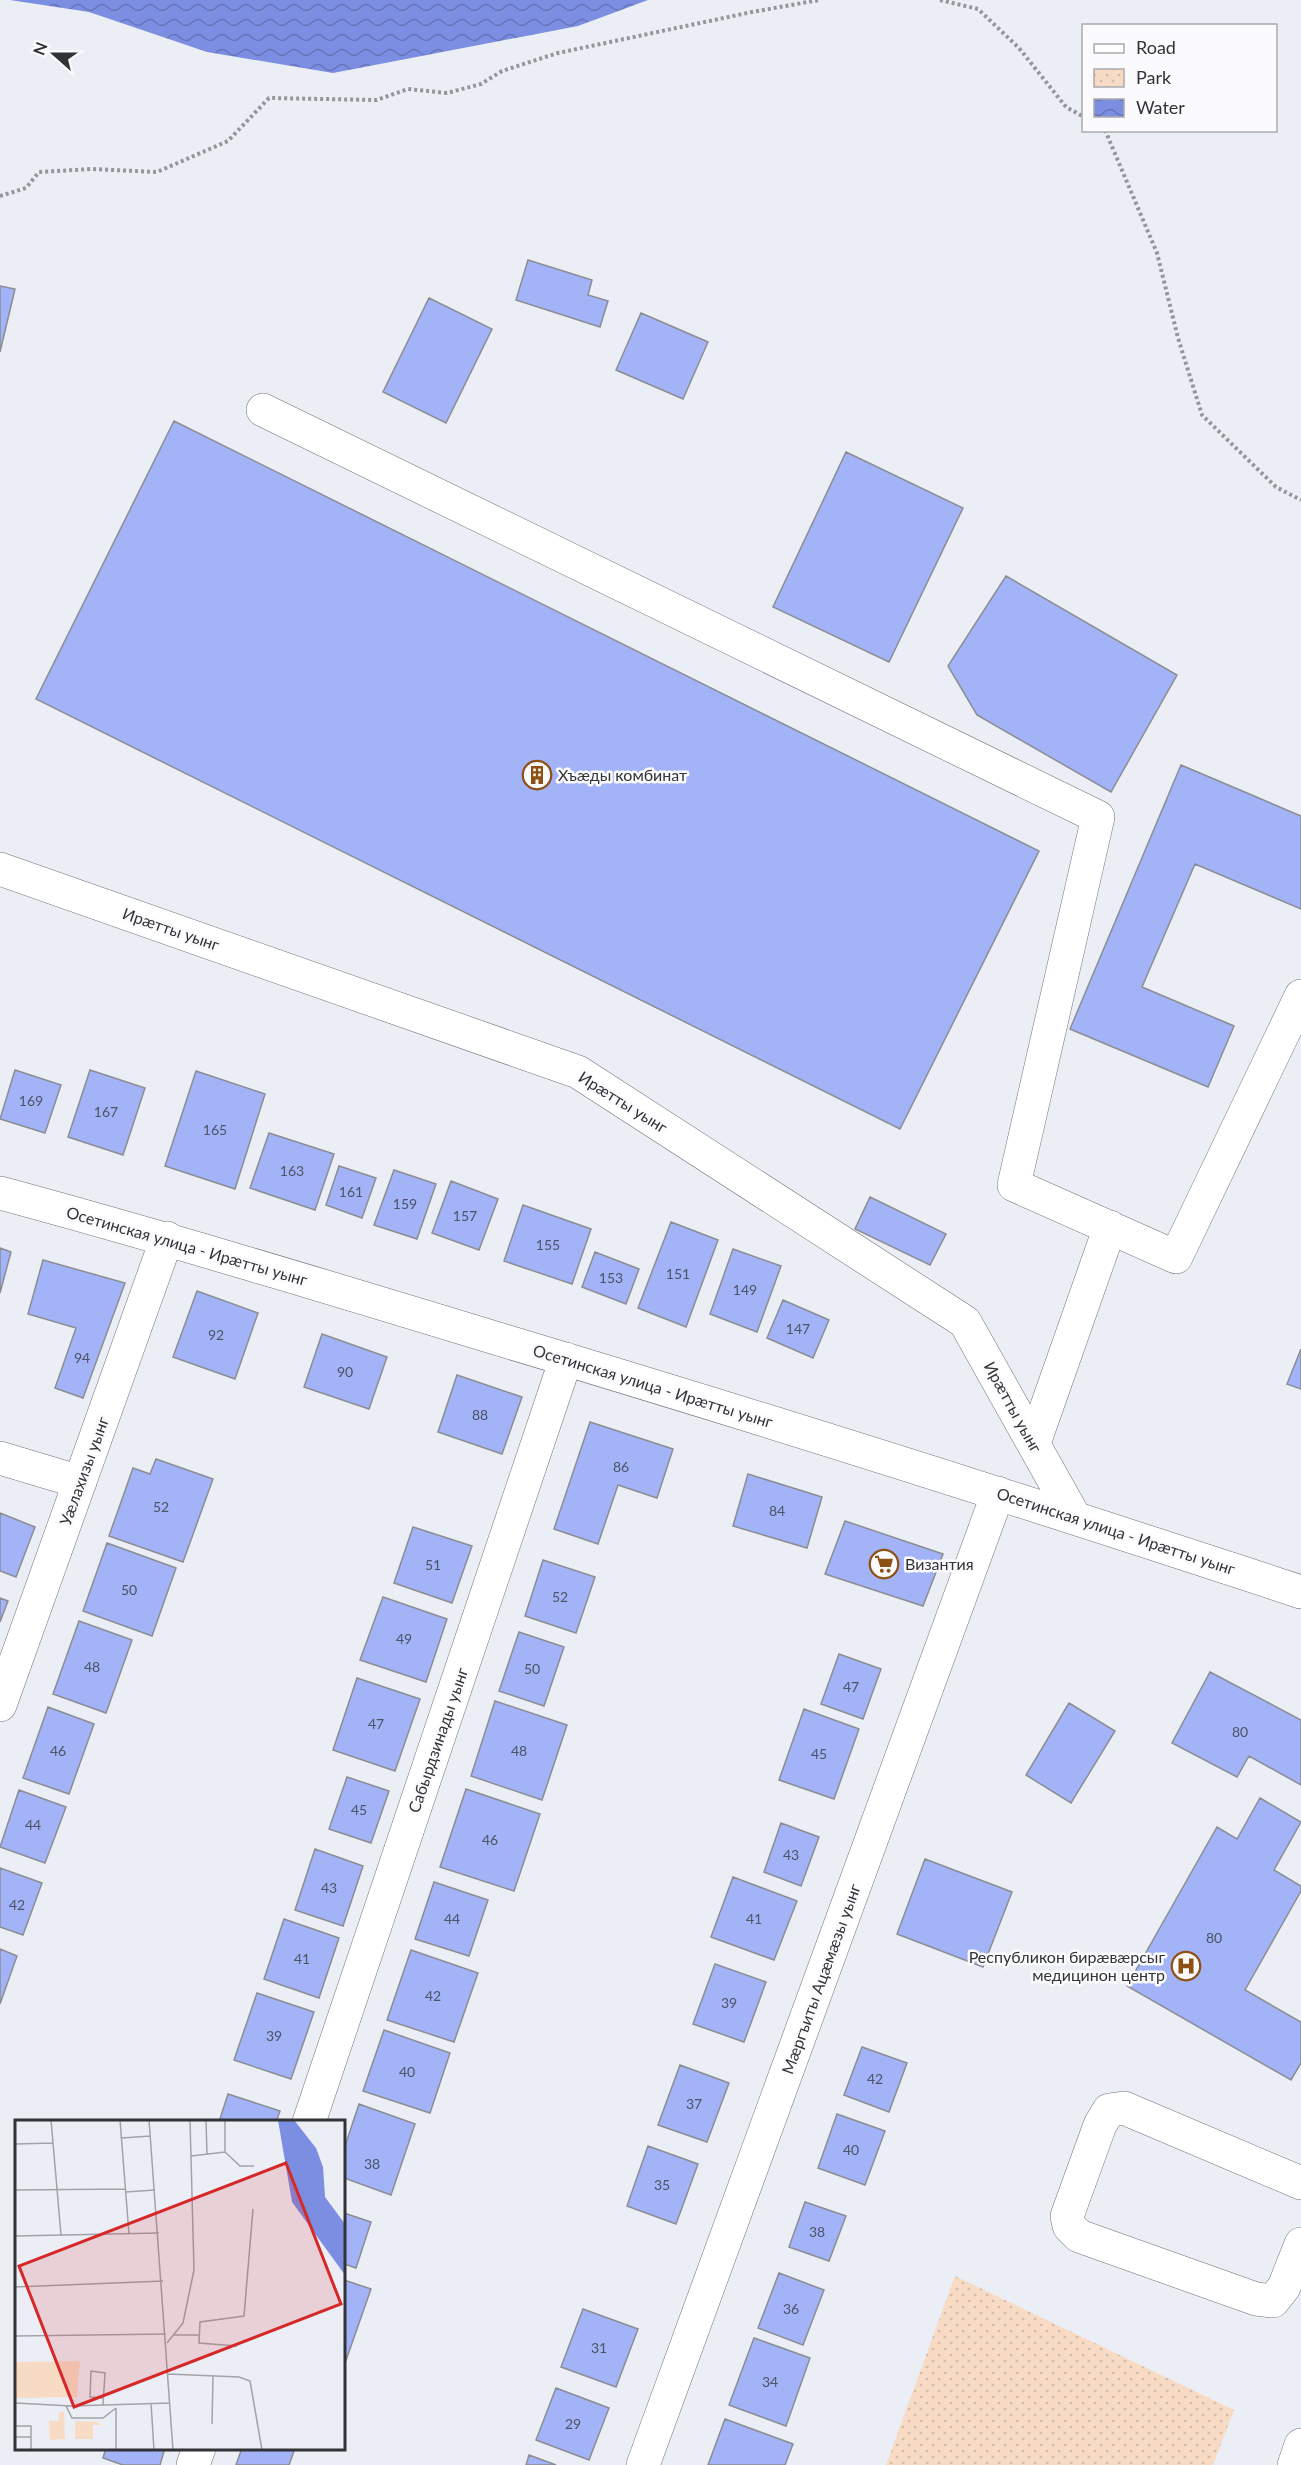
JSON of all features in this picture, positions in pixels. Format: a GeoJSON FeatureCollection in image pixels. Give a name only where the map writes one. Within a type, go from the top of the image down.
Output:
{"type":"FeatureCollection","features":[{"type":"Feature","properties":{"kind":"street"},"geometry":{"type":"LineString","coordinates":[[263,410],[1098,817],[1014,1185],[1176,1257],[1301,996]]}},
{"type":"Feature","properties":{"kind":"street","name":"Ирæтты уынг"},"geometry":{"type":"LineString","coordinates":[[0,868],[578,1072],[965,1322],[1076,1518]]}},
{"type":"Feature","properties":{"kind":"street","name":"Осетинская улица - Ирæтты уынг"},"geometry":{"type":"LineString","coordinates":[[0,1193],[167,1238],[567,1359],[998,1493],[1301,1592]]}},
{"type":"Feature","properties":{"kind":"street"},"geometry":{"type":"LineString","coordinates":[[1034,1443],[1110,1227]]}},
{"type":"Feature","properties":{"kind":"street","name":"Уӕлахизы уынг"},"geometry":{"type":"LineString","coordinates":[[0,1705],[167,1238]]}},
{"type":"Feature","properties":{"kind":"street","name":"Сабырдзинады уынг"},"geometry":{"type":"LineString","coordinates":[[309,2120],[567,1359]]}},
{"type":"Feature","properties":{"kind":"street"},"geometry":{"type":"LineString","coordinates":[[0,1458],[80,1482]]}},
{"type":"Feature","properties":{"kind":"street","name":"Мӕргъиты Ацӕмӕзы уынг"},"geometry":{"type":"LineString","coordinates":[[643,2465],[998,1493]]}},
{"type":"Feature","properties":{"kind":"street"},"geometry":{"type":"LineString","coordinates":[[1301,2182],[1124,2108],[1109,2110],[1100,2125],[1067,2216],[1069,2226],[1079,2236],[1256,2299],[1273,2301],[1284,2288],[1301,2244]]}},
{"type":"Feature","properties":{"kind":"street"},"geometry":{"type":"LineString","coordinates":[[1294,2465],[1301,2445]]}},
{"type":"Feature","properties":{"kind":"street"},"geometry":{"type":"LineString","coordinates":[[193,2465],[198,2450]]}},
{"type":"Feature","properties":{"kind":"path"},"geometry":{"type":"LineString","coordinates":[[0,196],[26,188],[39,172],[92,169],[157,172],[228,141],[269,98],[377,100],[408,89],[447,93],[481,84],[502,71],[558,53],[819,0]]}},
{"type":"Feature","properties":{"kind":"path"},"geometry":{"type":"LineString","coordinates":[[940,0],[978,9],[1019,48],[1066,106],[1082,116]]}},
{"type":"Feature","properties":{"kind":"path"},"geometry":{"type":"LineString","coordinates":[[1106,132],[1157,253],[1178,338],[1202,415],[1276,487],[1301,500]]}},
{"type":"Feature","properties":{"kind":"green space"},"geometry":{"type":"Polygon","coordinates":[[[955,2276],[1234,2410],[1213,2465],[886,2465],[955,2276]]]}},
{"type":"Feature","properties":{"kind":"water"},"geometry":{"type":"Polygon","coordinates":[[[10,0],[648,0],[578,26],[333,73],[207,52],[89,12],[10,0]]]}},
{"type":"Feature","properties":{"kind":"building"},"geometry":{"type":"Polygon","coordinates":[[[528,260],[592,280],[588,295],[608,301],[600,327],[516,300],[528,260]]]}},
{"type":"Feature","properties":{"kind":"building"},"geometry":{"type":"Polygon","coordinates":[[[0,286],[15,289],[0,352],[0,286]]]}},
{"type":"Feature","properties":{"kind":"building"},"geometry":{"type":"Polygon","coordinates":[[[429,298],[492,329],[446,423],[383,392],[429,298]]]}},
{"type":"Feature","properties":{"kind":"building"},"geometry":{"type":"Polygon","coordinates":[[[641,313],[708,342],[683,399],[616,370],[641,313]]]}},
{"type":"Feature","properties":{"kind":"building","name":"Хъæды комбинат"},"geometry":{"type":"Polygon","coordinates":[[[174,421],[1039,851],[900,1129],[36,699],[174,421]]]}},
{"type":"Feature","properties":{"kind":"building"},"geometry":{"type":"Polygon","coordinates":[[[846,452],[963,508],[889,662],[773,607],[846,452]]]}},
{"type":"Feature","properties":{"kind":"building"},"geometry":{"type":"Polygon","coordinates":[[[1006,576],[1177,675],[1111,792],[977,715],[948,666],[1006,576]]]}},
{"type":"Feature","properties":{"kind":"building"},"geometry":{"type":"Polygon","coordinates":[[[1181,765],[1301,816],[1301,909],[1195,864],[1142,987],[1234,1026],[1208,1087],[1070,1029],[1181,765]]]}},
{"type":"Feature","properties":{"kind":"building"},"geometry":{"type":"Polygon","coordinates":[[[15,1070],[61,1085],[45,1133],[0,1119],[15,1070]]]}},
{"type":"Feature","properties":{"kind":"building"},"geometry":{"type":"Polygon","coordinates":[[[90,1070],[145,1088],[123,1155],[68,1137],[90,1070]]]}},
{"type":"Feature","properties":{"kind":"building"},"geometry":{"type":"Polygon","coordinates":[[[196,1071],[265,1094],[235,1189],[165,1166],[196,1071]]]}},
{"type":"Feature","properties":{"kind":"building"},"geometry":{"type":"Polygon","coordinates":[[[269,1133],[334,1154],[315,1210],[250,1188],[269,1133]]]}},
{"type":"Feature","properties":{"kind":"building"},"geometry":{"type":"Polygon","coordinates":[[[339,1166],[376,1178],[362,1218],[326,1205],[339,1166]]]}},
{"type":"Feature","properties":{"kind":"building"},"geometry":{"type":"Polygon","coordinates":[[[394,1170],[436,1184],[417,1239],[374,1225],[394,1170]]]}},
{"type":"Feature","properties":{"kind":"building"},"geometry":{"type":"Polygon","coordinates":[[[451,1181],[498,1199],[479,1250],[432,1233],[451,1181]]]}},
{"type":"Feature","properties":{"kind":"building"},"geometry":{"type":"Polygon","coordinates":[[[870,1197],[946,1234],[930,1265],[855,1229],[870,1197]]]}},
{"type":"Feature","properties":{"kind":"building"},"geometry":{"type":"Polygon","coordinates":[[[523,1205],[591,1229],[572,1284],[504,1261],[523,1205]]]}},
{"type":"Feature","properties":{"kind":"building"},"geometry":{"type":"Polygon","coordinates":[[[671,1222],[718,1240],[686,1327],[638,1308],[671,1222]]]}},
{"type":"Feature","properties":{"kind":"building"},"geometry":{"type":"Polygon","coordinates":[[[0,1248],[11,1252],[0,1293],[0,1248]]]}},
{"type":"Feature","properties":{"kind":"building"},"geometry":{"type":"Polygon","coordinates":[[[733,1249],[781,1266],[757,1332],[710,1314],[733,1249]]]}},
{"type":"Feature","properties":{"kind":"building"},"geometry":{"type":"Polygon","coordinates":[[[595,1252],[639,1269],[626,1304],[582,1287],[595,1252]]]}},
{"type":"Feature","properties":{"kind":"building"},"geometry":{"type":"Polygon","coordinates":[[[43,1260],[125,1283],[83,1398],[55,1388],[76,1328],[28,1314],[43,1260]]]}},
{"type":"Feature","properties":{"kind":"building"},"geometry":{"type":"Polygon","coordinates":[[[197,1291],[258,1313],[235,1379],[173,1357],[197,1291]]]}},
{"type":"Feature","properties":{"kind":"building"},"geometry":{"type":"Polygon","coordinates":[[[783,1300],[829,1320],[813,1358],[767,1338],[783,1300]]]}},
{"type":"Feature","properties":{"kind":"building"},"geometry":{"type":"Polygon","coordinates":[[[322,1334],[387,1357],[369,1409],[304,1387],[322,1334]]]}},
{"type":"Feature","properties":{"kind":"building"},"geometry":{"type":"Polygon","coordinates":[[[1301,1349],[1301,1389],[1287,1384],[1301,1349]]]}},
{"type":"Feature","properties":{"kind":"building"},"geometry":{"type":"Polygon","coordinates":[[[457,1375],[522,1397],[502,1454],[438,1432],[457,1375]]]}},
{"type":"Feature","properties":{"kind":"building"},"geometry":{"type":"Polygon","coordinates":[[[590,1422],[673,1449],[657,1498],[618,1485],[598,1544],[554,1529],[590,1422]]]}},
{"type":"Feature","properties":{"kind":"building"},"geometry":{"type":"Polygon","coordinates":[[[156,1459],[213,1479],[183,1562],[109,1536],[133,1468],[150,1474],[156,1459]]]}},
{"type":"Feature","properties":{"kind":"building"},"geometry":{"type":"Polygon","coordinates":[[[748,1474],[822,1497],[807,1548],[733,1526],[748,1474]]]}},
{"type":"Feature","properties":{"kind":"building"},"geometry":{"type":"Polygon","coordinates":[[[0,1513],[35,1527],[16,1577],[0,1571],[0,1513]]]}},
{"type":"Feature","properties":{"kind":"building","name":"Византия"},"geometry":{"type":"Polygon","coordinates":[[[845,1521],[943,1554],[923,1606],[825,1574],[845,1521]]]}},
{"type":"Feature","properties":{"kind":"building"},"geometry":{"type":"Polygon","coordinates":[[[413,1527],[472,1546],[452,1603],[394,1583],[413,1527]]]}},
{"type":"Feature","properties":{"kind":"building"},"geometry":{"type":"Polygon","coordinates":[[[107,1543],[176,1568],[152,1636],[83,1611],[107,1543]]]}},
{"type":"Feature","properties":{"kind":"building"},"geometry":{"type":"Polygon","coordinates":[[[543,1560],[595,1577],[576,1633],[525,1616],[543,1560]]]}},
{"type":"Feature","properties":{"kind":"building"},"geometry":{"type":"Polygon","coordinates":[[[383,1597],[447,1619],[426,1682],[360,1660],[383,1597]]]}},
{"type":"Feature","properties":{"kind":"building"},"geometry":{"type":"Polygon","coordinates":[[[0,1598],[8,1601],[0,1622],[0,1598]]]}},
{"type":"Feature","properties":{"kind":"building"},"geometry":{"type":"Polygon","coordinates":[[[79,1621],[132,1640],[106,1713],[53,1694],[79,1621]]]}},
{"type":"Feature","properties":{"kind":"building"},"geometry":{"type":"Polygon","coordinates":[[[519,1632],[564,1647],[544,1706],[499,1691],[519,1632]]]}},
{"type":"Feature","properties":{"kind":"building"},"geometry":{"type":"Polygon","coordinates":[[[839,1654],[881,1669],[863,1719],[821,1704],[839,1654]]]}},
{"type":"Feature","properties":{"kind":"building"},"geometry":{"type":"Polygon","coordinates":[[[1210,1672],[1301,1720],[1301,1785],[1249,1756],[1237,1777],[1172,1743],[1210,1672]]]}},
{"type":"Feature","properties":{"kind":"building"},"geometry":{"type":"Polygon","coordinates":[[[357,1678],[420,1699],[395,1771],[333,1750],[357,1678]]]}},
{"type":"Feature","properties":{"kind":"building"},"geometry":{"type":"Polygon","coordinates":[[[495,1701],[567,1725],[542,1800],[471,1776],[495,1701]]]}},
{"type":"Feature","properties":{"kind":"building"},"geometry":{"type":"Polygon","coordinates":[[[1069,1703],[1115,1731],[1071,1803],[1026,1775],[1069,1703]]]}},
{"type":"Feature","properties":{"kind":"building"},"geometry":{"type":"Polygon","coordinates":[[[48,1707],[94,1724],[69,1794],[23,1778],[48,1707]]]}},
{"type":"Feature","properties":{"kind":"building"},"geometry":{"type":"Polygon","coordinates":[[[804,1709],[859,1729],[834,1799],[779,1780],[804,1709]]]}},
{"type":"Feature","properties":{"kind":"building"},"geometry":{"type":"Polygon","coordinates":[[[347,1777],[389,1791],[371,1843],[329,1829],[347,1777]]]}},
{"type":"Feature","properties":{"kind":"building"},"geometry":{"type":"Polygon","coordinates":[[[466,1789],[540,1814],[514,1891],[440,1867],[466,1789]]]}},
{"type":"Feature","properties":{"kind":"building"},"geometry":{"type":"Polygon","coordinates":[[[19,1790],[66,1807],[45,1863],[0,1847],[19,1790]]]}},
{"type":"Feature","properties":{"kind":"building"},"geometry":{"type":"Polygon","coordinates":[[[1260,1798],[1301,1822],[1274,1870],[1301,1886],[1301,1891],[1245,1990],[1301,2022],[1301,2063],[1291,2080],[1127,1986],[1217,1827],[1237,1839],[1260,1798]]]}},
{"type":"Feature","properties":{"kind":"building"},"geometry":{"type":"Polygon","coordinates":[[[781,1823],[819,1837],[801,1886],[764,1872],[781,1823]]]}},
{"type":"Feature","properties":{"kind":"building"},"geometry":{"type":"Polygon","coordinates":[[[315,1849],[363,1866],[343,1926],[295,1910],[315,1849]]]}},
{"type":"Feature","properties":{"kind":"building"},"geometry":{"type":"Polygon","coordinates":[[[925,1859],[1012,1892],[983,1967],[897,1934],[925,1859]]]}},
{"type":"Feature","properties":{"kind":"building"},"geometry":{"type":"Polygon","coordinates":[[[0,1868],[42,1883],[23,1935],[0,1927],[0,1868]]]}},
{"type":"Feature","properties":{"kind":"building"},"geometry":{"type":"Polygon","coordinates":[[[733,1877],[797,1901],[774,1960],[711,1937],[733,1877]]]}},
{"type":"Feature","properties":{"kind":"building"},"geometry":{"type":"Polygon","coordinates":[[[434,1882],[488,1900],[469,1956],[415,1939],[434,1882]]]}},
{"type":"Feature","properties":{"kind":"building"},"geometry":{"type":"Polygon","coordinates":[[[284,1919],[339,1938],[319,1998],[264,1979],[284,1919]]]}},
{"type":"Feature","properties":{"kind":"building"},"geometry":{"type":"Polygon","coordinates":[[[0,1949],[17,1956],[0,2004],[0,1949]]]}},
{"type":"Feature","properties":{"kind":"building"},"geometry":{"type":"Polygon","coordinates":[[[411,1950],[478,1973],[454,2042],[387,2020],[411,1950]]]}},
{"type":"Feature","properties":{"kind":"building"},"geometry":{"type":"Polygon","coordinates":[[[715,1964],[766,1982],[744,2042],[693,2024],[715,1964]]]}},
{"type":"Feature","properties":{"kind":"building"},"geometry":{"type":"Polygon","coordinates":[[[257,1993],[314,2012],[291,2079],[234,2060],[257,1993]]]}},
{"type":"Feature","properties":{"kind":"building"},"geometry":{"type":"Polygon","coordinates":[[[384,2030],[450,2053],[430,2113],[363,2091],[384,2030]]]}},
{"type":"Feature","properties":{"kind":"building"},"geometry":{"type":"Polygon","coordinates":[[[862,2047],[907,2063],[889,2112],[844,2095],[862,2047]]]}},
{"type":"Feature","properties":{"kind":"building"},"geometry":{"type":"Polygon","coordinates":[[[680,2065],[729,2083],[707,2142],[658,2125],[680,2065]]]}},
{"type":"Feature","properties":{"kind":"building"},"geometry":{"type":"Polygon","coordinates":[[[228,2094],[280,2111],[277,2120],[220,2120],[228,2094]]]}},
{"type":"Feature","properties":{"kind":"building"},"geometry":{"type":"Polygon","coordinates":[[[359,2104],[415,2124],[391,2195],[345,2178],[345,2146],[359,2104]]]}},
{"type":"Feature","properties":{"kind":"building"},"geometry":{"type":"Polygon","coordinates":[[[837,2114],[885,2131],[865,2185],[818,2168],[837,2114]]]}},
{"type":"Feature","properties":{"kind":"building"},"geometry":{"type":"Polygon","coordinates":[[[648,2146],[698,2164],[676,2224],[627,2206],[648,2146]]]}},
{"type":"Feature","properties":{"kind":"building"},"geometry":{"type":"Polygon","coordinates":[[[805,2202],[846,2216],[829,2261],[789,2247],[805,2202]]]}},
{"type":"Feature","properties":{"kind":"building"},"geometry":{"type":"Polygon","coordinates":[[[345,2213],[371,2222],[356,2268],[345,2264],[345,2213]]]}},
{"type":"Feature","properties":{"kind":"building"},"geometry":{"type":"Polygon","coordinates":[[[779,2273],[824,2290],[803,2345],[758,2328],[779,2273]]]}},
{"type":"Feature","properties":{"kind":"building"},"geometry":{"type":"Polygon","coordinates":[[[345,2280],[371,2289],[345,2363],[345,2280]]]}},
{"type":"Feature","properties":{"kind":"building"},"geometry":{"type":"Polygon","coordinates":[[[583,2309],[638,2329],[616,2387],[561,2367],[583,2309]]]}},
{"type":"Feature","properties":{"kind":"building"},"geometry":{"type":"Polygon","coordinates":[[[754,2338],[810,2358],[786,2426],[729,2405],[754,2338]]]}},
{"type":"Feature","properties":{"kind":"building"},"geometry":{"type":"Polygon","coordinates":[[[556,2388],[609,2408],[589,2460],[536,2440],[556,2388]]]}},
{"type":"Feature","properties":{"kind":"building"},"geometry":{"type":"Polygon","coordinates":[[[725,2419],[793,2444],[785,2465],[708,2465],[725,2419]]]}},
{"type":"Feature","properties":{"kind":"building"},"geometry":{"type":"Polygon","coordinates":[[[105,2450],[164,2450],[160,2465],[123,2465],[103,2458],[105,2450]]]}},
{"type":"Feature","properties":{"kind":"building"},"geometry":{"type":"Polygon","coordinates":[[[241,2450],[294,2450],[289,2465],[236,2465],[241,2450]]]}},
{"type":"Feature","properties":{"kind":"building"},"geometry":{"type":"Polygon","coordinates":[[[529,2455],[556,2465],[526,2465],[529,2455]]]}},
{"type":"Feature","properties":{"kind":"place","name":"Хъæды комбинат"},"geometry":{"type":"Point","coordinates":[537,775]}},
{"type":"Feature","properties":{"kind":"place","name":"Византия"},"geometry":{"type":"Point","coordinates":[884,1564]}},
{"type":"Feature","properties":{"kind":"place","name":"Республикон бирæвæрсыг медицинон центр"},"geometry":{"type":"Point","coordinates":[1186,1966]}}]}
